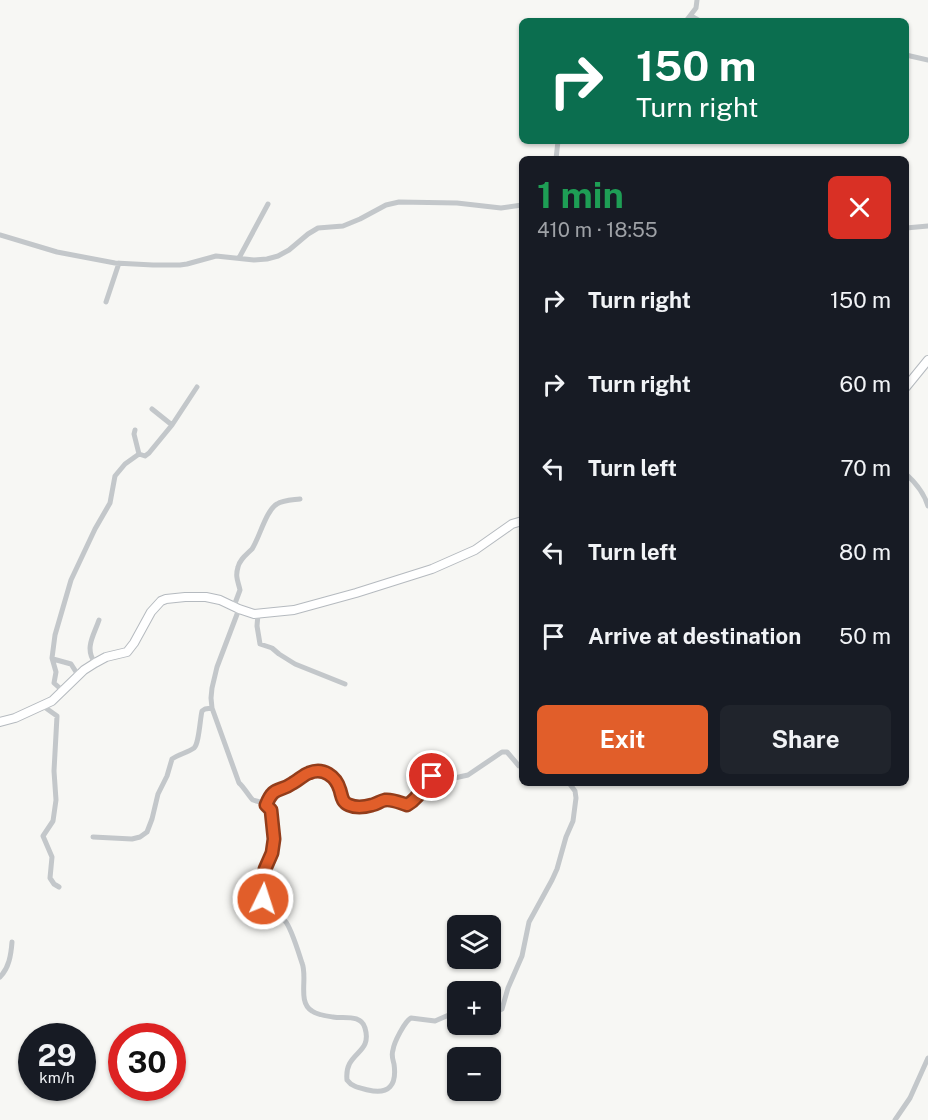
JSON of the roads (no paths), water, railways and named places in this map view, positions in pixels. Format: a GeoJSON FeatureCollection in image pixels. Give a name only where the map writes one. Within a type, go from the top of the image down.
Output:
{"type":"FeatureCollection","features":[{"type":"Feature","properties":{"kind":"street"},"geometry":{"type":"LineString","coordinates":[[695,18],[691,16],[699,1]]}},
{"type":"Feature","properties":{"kind":"street"},"geometry":{"type":"LineString","coordinates":[[909,56],[928,60]]}},
{"type":"Feature","properties":{"kind":"street"},"geometry":{"type":"LineString","coordinates":[[0,235],[57,252],[119,263],[153,266],[180,265],[216,256],[261,260],[278,256],[318,228],[343,226],[399,202],[465,204],[501,208],[519,205]]}},
{"type":"Feature","properties":{"kind":"street"},"geometry":{"type":"LineString","coordinates":[[239,258],[268,204]]}},
{"type":"Feature","properties":{"kind":"street"},"geometry":{"type":"LineString","coordinates":[[909,228],[928,226]]}},
{"type":"Feature","properties":{"kind":"street"},"geometry":{"type":"LineString","coordinates":[[106,302],[119,263]]}},
{"type":"Feature","properties":{"kind":"street"},"geometry":{"type":"LineString","coordinates":[[909,383],[928,360]]}},
{"type":"Feature","properties":{"kind":"street"},"geometry":{"type":"LineString","coordinates":[[139,454],[147,455],[172,425],[197,387]]}},
{"type":"Feature","properties":{"kind":"street"},"geometry":{"type":"LineString","coordinates":[[152,409],[172,425]]}},
{"type":"Feature","properties":{"kind":"street"},"geometry":{"type":"LineString","coordinates":[[135,430],[139,454]]}},
{"type":"Feature","properties":{"kind":"street"},"geometry":{"type":"LineString","coordinates":[[63,691],[54,683],[56,672],[52,659],[54,635],[62,607],[78,565],[110,503],[114,476],[139,454]]}},
{"type":"Feature","properties":{"kind":"street"},"geometry":{"type":"LineString","coordinates":[[909,477],[926,493],[928,506]]}},
{"type":"Feature","properties":{"kind":"street"},"geometry":{"type":"LineString","coordinates":[[300,499],[274,506],[253,548],[244,555],[238,566],[236,579],[240,590],[212,688],[212,708],[239,783],[252,799],[266,805],[271,810],[274,839],[272,853],[265,869],[264,905],[267,912],[282,919],[287,925],[304,967],[305,1000],[308,1009],[322,1015],[353,1018],[364,1024],[366,1043],[348,1064],[346,1074],[350,1084],[371,1091],[387,1091],[395,1073],[392,1051],[406,1021],[409,1018],[435,1021],[447,1016]]}},
{"type":"Feature","properties":{"kind":"street"},"geometry":{"type":"LineString","coordinates":[[0,722],[43,706],[52,701],[78,675],[95,663],[106,657],[127,652],[151,612],[160,601],[166,598],[206,597],[220,600],[254,614],[301,608],[421,573],[476,550],[508,526],[519,522]]}},
{"type":"Feature","properties":{"kind":"street"},"geometry":{"type":"LineString","coordinates":[[258,614],[260,644],[272,648],[295,664],[345,684]]}},
{"type":"Feature","properties":{"kind":"street"},"geometry":{"type":"LineString","coordinates":[[95,663],[89,652],[99,620]]}},
{"type":"Feature","properties":{"kind":"street"},"geometry":{"type":"LineString","coordinates":[[52,659],[71,664],[78,675]]}},
{"type":"Feature","properties":{"kind":"street"},"geometry":{"type":"LineString","coordinates":[[43,706],[57,716],[54,771],[56,800],[53,821],[43,836],[52,857],[50,880],[59,887]]}},
{"type":"Feature","properties":{"kind":"street"},"geometry":{"type":"LineString","coordinates":[[93,837],[132,839],[147,832],[158,794],[172,759],[195,746],[202,711],[212,708]]}},
{"type":"Feature","properties":{"kind":"street"},"geometry":{"type":"LineString","coordinates":[[266,805],[274,792],[288,787],[307,773],[315,771],[330,774],[345,803],[365,807],[383,800],[407,805],[418,797],[434,775],[450,779],[468,775],[502,752],[507,752],[519,766]]}},
{"type":"Feature","properties":{"kind":"street"},"geometry":{"type":"LineString","coordinates":[[501,1010],[522,956],[529,922],[557,869],[574,817],[575,791],[571,786]]}},
{"type":"Feature","properties":{"kind":"street"},"geometry":{"type":"LineString","coordinates":[[0,977],[9,962],[12,942]]}},
{"type":"Feature","properties":{"kind":"street"},"geometry":{"type":"LineString","coordinates":[[895,1120],[910,1098],[928,1058]]}}]}
